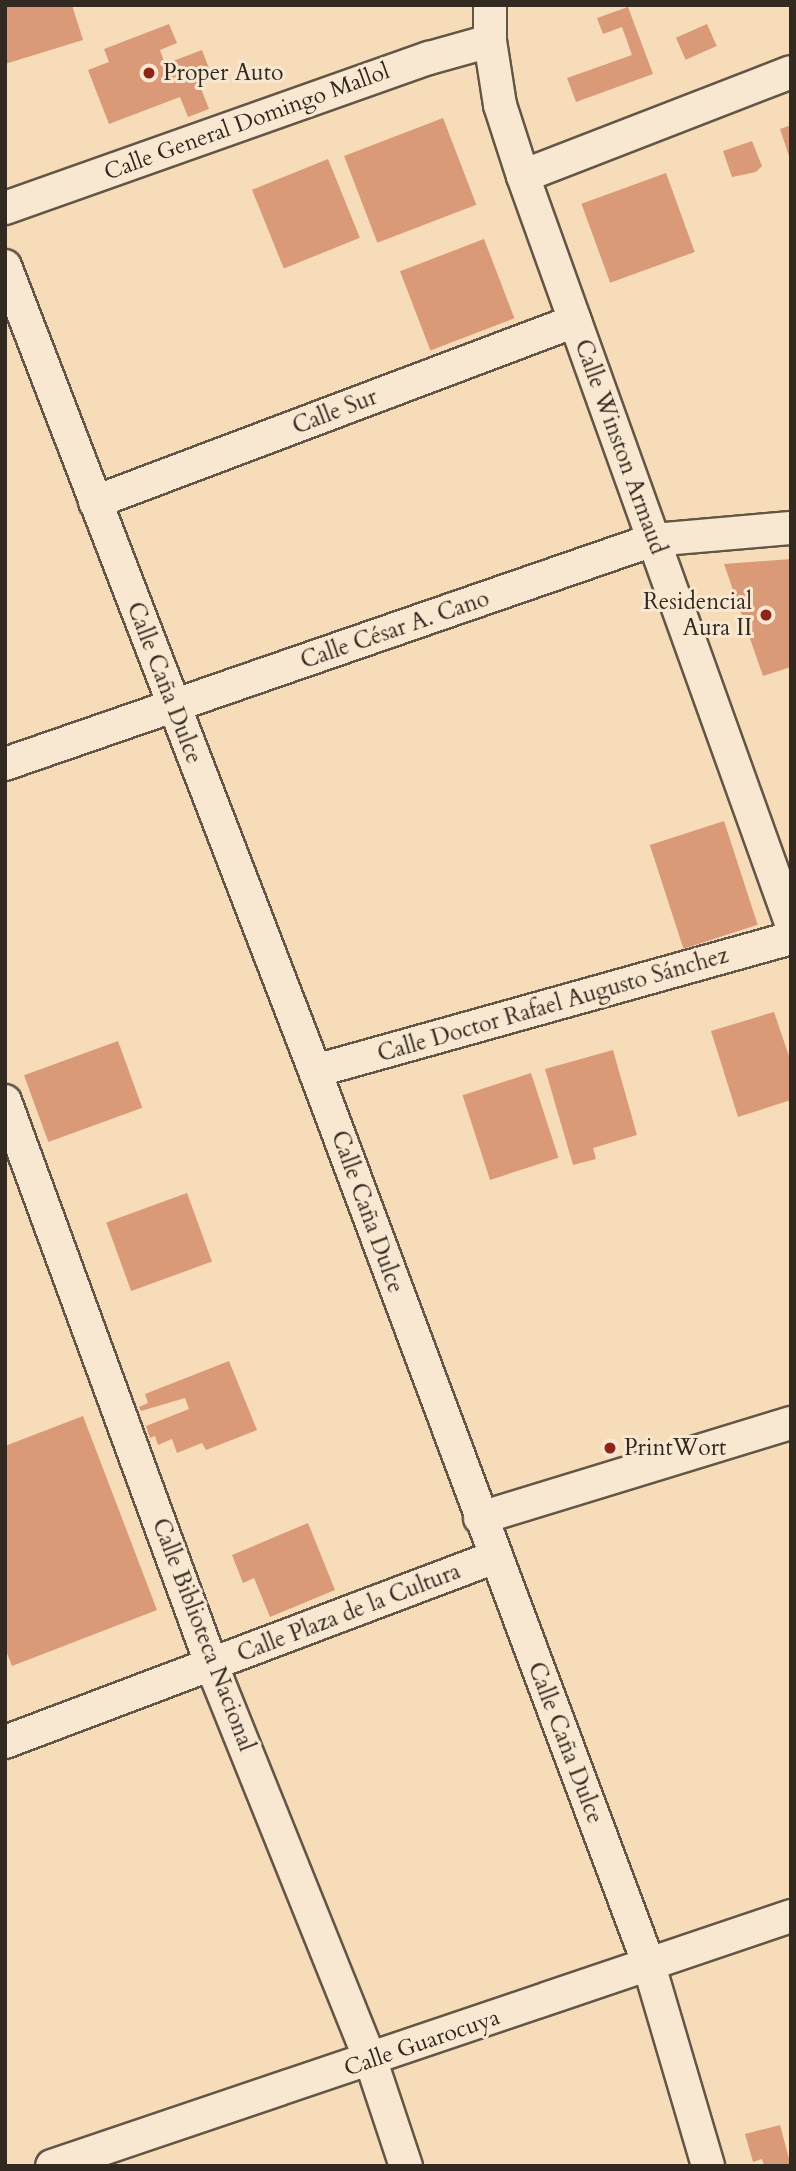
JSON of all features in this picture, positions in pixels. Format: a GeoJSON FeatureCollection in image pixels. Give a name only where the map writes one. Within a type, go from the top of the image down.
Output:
{"type":"FeatureCollection","features":[{"type":"Feature","properties":{"kind":"street","name":"Calle Winston Armaud"},"geometry":{"type":"LineString","coordinates":[[490,5],[490,41],[500,106],[791,922]]}},
{"type":"Feature","properties":{"kind":"street","name":"Calle General Domingo Mallol"},"geometry":{"type":"LineString","coordinates":[[5,208],[429,58],[490,41]]}},
{"type":"Feature","properties":{"kind":"street"},"geometry":{"type":"LineString","coordinates":[[523,176],[791,72]]}},
{"type":"Feature","properties":{"kind":"street","name":"Calle Caña Dulce"},"geometry":{"type":"LineString","coordinates":[[5,265],[314,1071],[649,1965],[708,2166]]}},
{"type":"Feature","properties":{"kind":"street","name":"Calle Sur"},"geometry":{"type":"LineString","coordinates":[[95,502],[575,321]]}},
{"type":"Feature","properties":{"kind":"street","name":"Calle César A. Cano"},"geometry":{"type":"LineString","coordinates":[[5,764],[653,540],[791,527]]}},
{"type":"Feature","properties":{"kind":"street","name":"Calle Doctor Rafael Augusto Sánchez"},"geometry":{"type":"LineString","coordinates":[[314,1071],[791,939]]}},
{"type":"Feature","properties":{"kind":"street","name":"Calle Biblioteca Nacional"},"geometry":{"type":"LineString","coordinates":[[5,1101],[212,1666],[371,2061],[406,2166]]}},
{"type":"Feature","properties":{"kind":"street"},"geometry":{"type":"LineString","coordinates":[[480,1518],[791,1423]]}},
{"type":"Feature","properties":{"kind":"street","name":"Calle Plaza de la Cultura"},"geometry":{"type":"LineString","coordinates":[[5,1742],[495,1557]]}},
{"type":"Feature","properties":{"kind":"street","name":"Calle Guarocuya"},"geometry":{"type":"LineString","coordinates":[[52,2166],[371,2061],[791,1916]]}},
{"type":"Feature","properties":{"kind":"building"},"geometry":{"type":"Polygon","coordinates":[[[5,5],[72,5],[83,40],[5,64],[5,5]]]}},
{"type":"Feature","properties":{"kind":"building"},"geometry":{"type":"Polygon","coordinates":[[[628,7],[653,74],[576,102],[567,78],[632,55],[622,27],[603,34],[597,18],[628,7]]]}},
{"type":"Feature","properties":{"kind":"building"},"geometry":{"type":"Polygon","coordinates":[[[169,24],[177,43],[160,50],[165,64],[202,50],[212,76],[198,81],[209,109],[188,117],[180,97],[109,124],[88,70],[109,62],[104,49],[169,24]]]}},
{"type":"Feature","properties":{"kind":"building"},"geometry":{"type":"Polygon","coordinates":[[[707,24],[717,46],[686,60],[676,38],[707,24]]]}},
{"type":"Feature","properties":{"kind":"building"},"geometry":{"type":"Polygon","coordinates":[[[443,118],[476,205],[377,243],[344,156],[443,118]]]}},
{"type":"Feature","properties":{"kind":"building"},"geometry":{"type":"Polygon","coordinates":[[[791,125],[791,159],[790,159],[780,129],[791,125]]]}},
{"type":"Feature","properties":{"kind":"building"},"geometry":{"type":"Polygon","coordinates":[[[752,141],[762,166],[756,172],[732,177],[723,151],[752,141]]]}},
{"type":"Feature","properties":{"kind":"building"},"geometry":{"type":"Polygon","coordinates":[[[328,159],[360,238],[284,269],[252,190],[328,159]]]}},
{"type":"Feature","properties":{"kind":"building"},"geometry":{"type":"Polygon","coordinates":[[[666,173],[695,252],[610,283],[581,204],[666,173]]]}},
{"type":"Feature","properties":{"kind":"building"},"geometry":{"type":"Polygon","coordinates":[[[484,239],[514,318],[430,351],[400,271],[484,239]]]}},
{"type":"Feature","properties":{"kind":"building","name":"Residencial Aura II"},"geometry":{"type":"Polygon","coordinates":[[[791,559],[791,667],[763,676],[724,564],[791,559]]]}},
{"type":"Feature","properties":{"kind":"building"},"geometry":{"type":"Polygon","coordinates":[[[724,821],[758,925],[684,949],[650,845],[724,821]]]}},
{"type":"Feature","properties":{"kind":"building"},"geometry":{"type":"Polygon","coordinates":[[[774,1012],[791,1062],[791,1100],[738,1117],[711,1031],[774,1012]]]}},
{"type":"Feature","properties":{"kind":"building"},"geometry":{"type":"Polygon","coordinates":[[[118,1041],[142,1108],[48,1142],[24,1075],[118,1041]]]}},
{"type":"Feature","properties":{"kind":"building"},"geometry":{"type":"Polygon","coordinates":[[[613,1050],[637,1135],[593,1148],[596,1159],[573,1165],[545,1069],[613,1050]]]}},
{"type":"Feature","properties":{"kind":"building"},"geometry":{"type":"Polygon","coordinates":[[[531,1073],[559,1158],[490,1180],[463,1095],[531,1073]]]}},
{"type":"Feature","properties":{"kind":"building"},"geometry":{"type":"Polygon","coordinates":[[[187,1193],[212,1262],[131,1291],[106,1222],[187,1193]]]}},
{"type":"Feature","properties":{"kind":"building"},"geometry":{"type":"Polygon","coordinates":[[[229,1361],[257,1430],[206,1450],[202,1443],[177,1453],[172,1439],[158,1445],[155,1436],[150,1438],[146,1426],[189,1409],[185,1398],[141,1411],[139,1407],[148,1403],[145,1394],[229,1361]]]}},
{"type":"Feature","properties":{"kind":"building"},"geometry":{"type":"Polygon","coordinates":[[[83,1416],[157,1610],[12,1666],[5,1648],[5,1446],[83,1416]]]}},
{"type":"Feature","properties":{"kind":"building"},"geometry":{"type":"Polygon","coordinates":[[[308,1523],[335,1590],[270,1617],[254,1578],[243,1583],[232,1555],[308,1523]]]}},
{"type":"Feature","properties":{"kind":"building"},"geometry":{"type":"Polygon","coordinates":[[[780,2125],[791,2166],[764,2166],[762,2159],[753,2162],[745,2134],[780,2125]]]}},
{"type":"Feature","properties":{"kind":"place","name":"Proper Auto"},"geometry":{"type":"Point","coordinates":[149,73]}},
{"type":"Feature","properties":{"kind":"place","name":"Residencial Aura II"},"geometry":{"type":"Point","coordinates":[766,615]}},
{"type":"Feature","properties":{"kind":"place","name":"PrintWort"},"geometry":{"type":"Point","coordinates":[610,1448]}}]}
